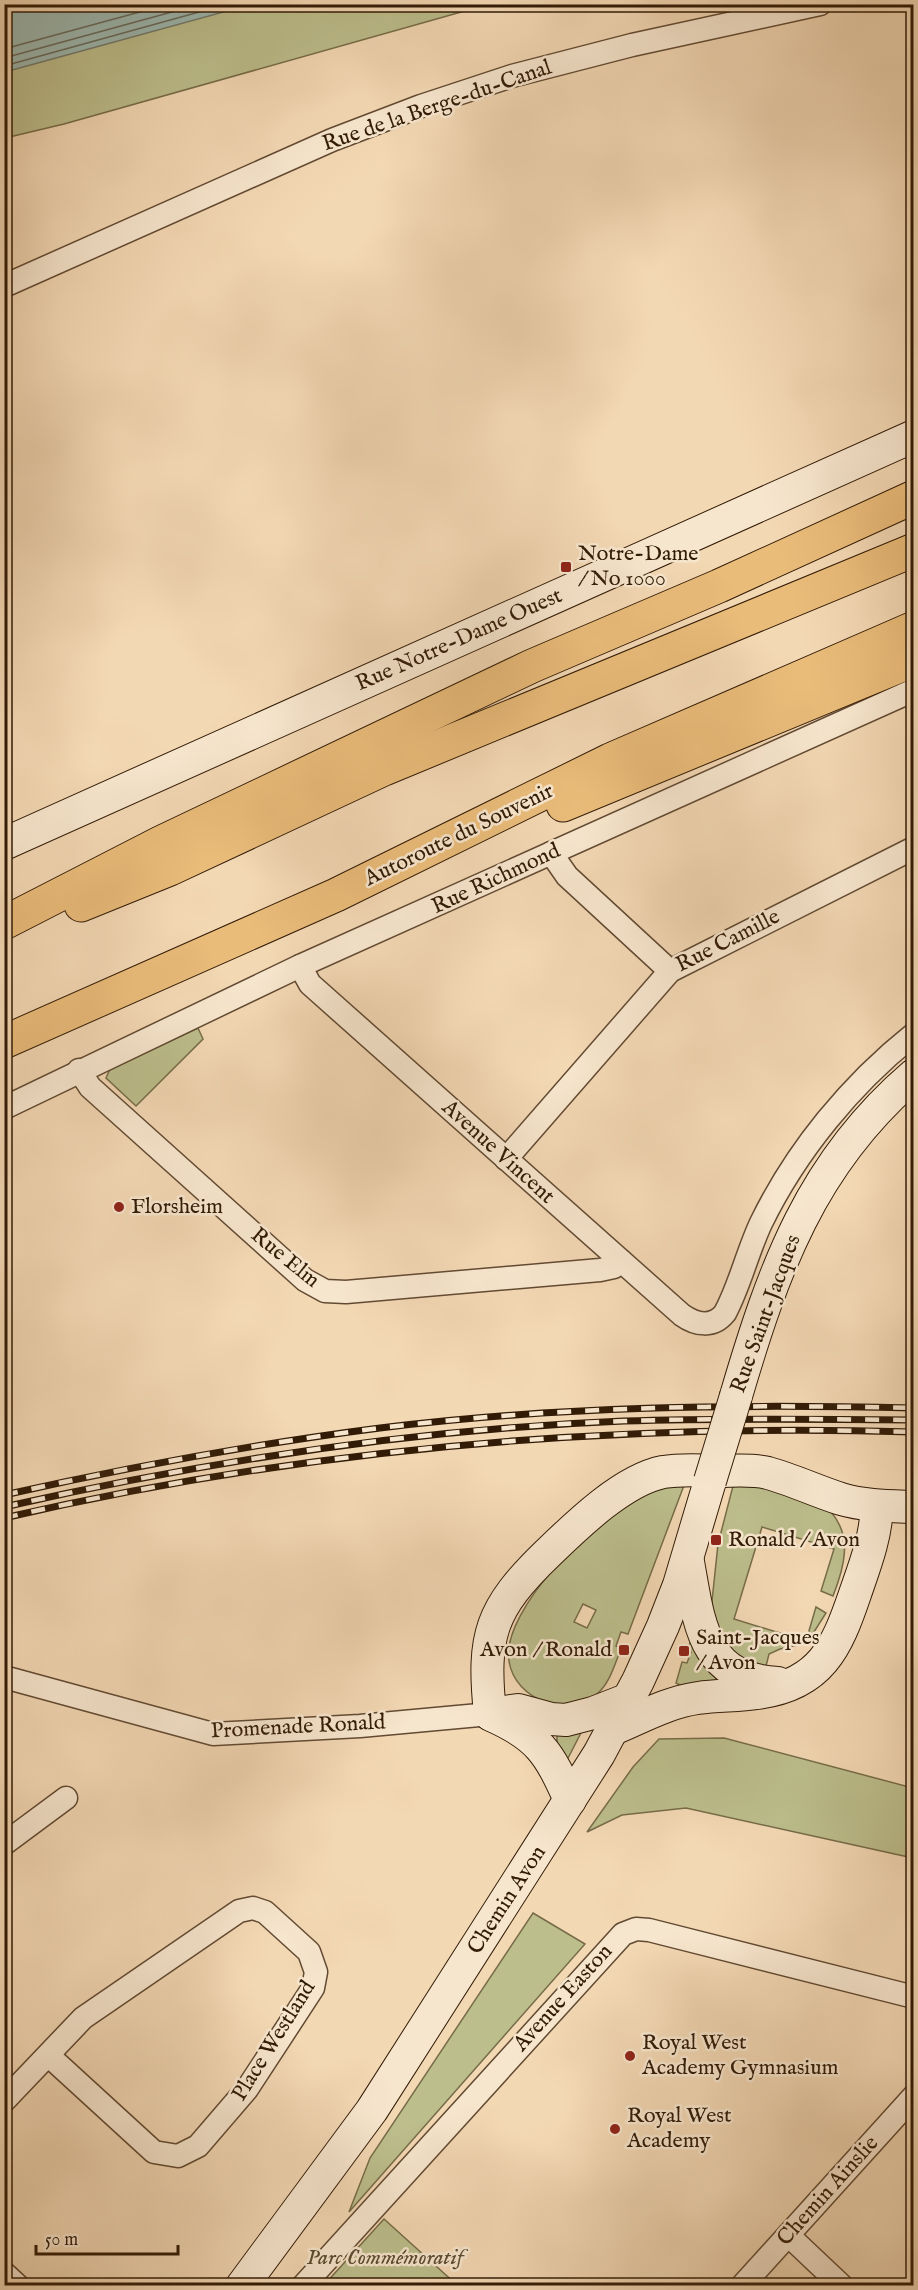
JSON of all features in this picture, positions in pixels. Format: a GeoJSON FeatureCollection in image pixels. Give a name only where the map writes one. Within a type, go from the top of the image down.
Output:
{"type":"FeatureCollection","features":[{"type":"Feature","properties":{"kind":"highway"},"geometry":{"type":"LineString","coordinates":[[4,922],[160,843],[532,666],[719,586],[914,497]]}},
{"type":"Feature","properties":{"kind":"highway"},"geometry":{"type":"LineString","coordinates":[[719,586],[914,515]]}},
{"type":"Feature","properties":{"kind":"highway"},"geometry":{"type":"LineString","coordinates":[[4,937],[170,869],[384,769],[914,550]]}},
{"type":"Feature","properties":{"kind":"highway","name":"Autoroute du Souvenir"},"geometry":{"type":"LineString","coordinates":[[4,1042],[336,895],[610,760],[914,628]]}},
{"type":"Feature","properties":{"kind":"highway"},"geometry":{"type":"LineString","coordinates":[[336,895],[618,783],[914,660]]}},
{"type":"Feature","properties":{"kind":"main road","name":"Rue Notre-Dame Ouest"},"geometry":{"type":"LineString","coordinates":[[4,844],[914,436]]}},
{"type":"Feature","properties":{"kind":"main road","name":"Rue Saint-Jacques"},"geometry":{"type":"LineString","coordinates":[[710,1481],[773,1280],[800,1220],[823,1180],[858,1132],[914,1075]]}},
{"type":"Feature","properties":{"kind":"main road"},"geometry":{"type":"LineString","coordinates":[[490,1714],[486,1676],[487,1646],[496,1616],[508,1597],[534,1567],[582,1521],[608,1501],[645,1478],[673,1471],[758,1471],[841,1499],[877,1506],[914,1507]]}},
{"type":"Feature","properties":{"kind":"main road","name":"Chemin Avon"},"geometry":{"type":"LineString","coordinates":[[242,2286],[372,2110],[613,1730],[663,1626],[688,1557],[710,1481]]}},
{"type":"Feature","properties":{"kind":"main road"},"geometry":{"type":"LineString","coordinates":[[613,1730],[682,1701],[759,1693],[794,1681],[821,1665],[835,1646],[870,1547],[877,1506]]}},
{"type":"Feature","properties":{"kind":"main road"},"geometry":{"type":"LineString","coordinates":[[688,1557],[698,1620],[704,1639],[716,1657],[735,1672],[757,1680],[794,1681]]}},
{"type":"Feature","properties":{"kind":"main road"},"geometry":{"type":"LineString","coordinates":[[490,1714],[518,1710],[566,1720],[593,1713],[629,1699]]}},
{"type":"Feature","properties":{"kind":"main road"},"geometry":{"type":"LineString","coordinates":[[490,1714],[517,1727],[544,1750],[554,1764],[570,1800]]}},
{"type":"Feature","properties":{"kind":"street","name":"Rue de la Berge-du-Canal"},"geometry":{"type":"LineString","coordinates":[[4,286],[332,140],[421,106],[512,76],[632,45],[820,4]]}},
{"type":"Feature","properties":{"kind":"street","name":"Rue Richmond"},"geometry":{"type":"LineString","coordinates":[[4,1108],[79,1070],[300,966],[914,690]]}},
{"type":"Feature","properties":{"kind":"street","name":"Rue Camille"},"geometry":{"type":"LineString","coordinates":[[506,1159],[670,971],[914,848]]}},
{"type":"Feature","properties":{"kind":"street"},"geometry":{"type":"LineString","coordinates":[[551,853],[567,876],[670,971]]}},
{"type":"Feature","properties":{"kind":"street","name":"Avenue Vincent"},"geometry":{"type":"LineString","coordinates":[[300,966],[310,984],[675,1309],[689,1320],[706,1324]]}},
{"type":"Feature","properties":{"kind":"street","name":"Rue Saint-Jacques"},"geometry":{"type":"LineString","coordinates":[[706,1324],[717,1322],[725,1314],[760,1225],[784,1182],[814,1138],[864,1080],[914,1034]]}},
{"type":"Feature","properties":{"kind":"street","name":"Rue Elm"},"geometry":{"type":"LineString","coordinates":[[79,1070],[90,1087],[305,1280],[325,1291],[346,1292],[600,1270],[614,1267],[621,1261]]}},
{"type":"Feature","properties":{"kind":"street","name":"Promenade Ronald"},"geometry":{"type":"LineString","coordinates":[[4,1677],[213,1734],[360,1726],[490,1714]]}},
{"type":"Feature","properties":{"kind":"street"},"geometry":{"type":"LineString","coordinates":[[4,1844],[66,1798]]}},
{"type":"Feature","properties":{"kind":"street","name":"Place Westland"},"geometry":{"type":"LineString","coordinates":[[4,2101],[74,2026],[95,2009],[243,1910],[258,1910],[273,1918],[309,1952],[315,1964],[313,1988],[247,2089],[198,2146],[185,2154],[169,2157],[154,2152],[48,2055]]}},
{"type":"Feature","properties":{"kind":"street","name":"Avenue Easton"},"geometry":{"type":"LineString","coordinates":[[303,2286],[623,1934],[636,1929],[649,1930],[914,1997]]}},
{"type":"Feature","properties":{"kind":"street","name":"Chemin Ainslie"},"geometry":{"type":"LineString","coordinates":[[742,2286],[914,2096]]}},
{"type":"Feature","properties":{"kind":"street"},"geometry":{"type":"LineString","coordinates":[[788,2235],[842,2286]]}},
{"type":"Feature","properties":{"kind":"street"},"geometry":{"type":"LineString","coordinates":[[4,2273],[18,2286]]}},
{"type":"Feature","properties":{"kind":"green space"},"geometry":{"type":"Polygon","coordinates":[[[4,5],[486,5],[64,124],[5,138],[4,5]]]}},
{"type":"Feature","properties":{"kind":"green space"},"geometry":{"type":"Polygon","coordinates":[[[198,1028],[203,1039],[136,1106],[106,1078],[110,1069],[198,1028]]]}},
{"type":"Feature","properties":{"kind":"green space"},"geometry":{"type":"Polygon","coordinates":[[[686,1480],[628,1634],[621,1632],[616,1646],[621,1649],[606,1684],[586,1701],[573,1705],[545,1702],[532,1696],[521,1687],[513,1675],[509,1661],[510,1640],[520,1616],[536,1591],[579,1541],[625,1504],[648,1491],[686,1480]],[[583,1604],[574,1622],[587,1628],[596,1610],[583,1604]]]}},
{"type":"Feature","properties":{"kind":"green space"},"geometry":{"type":"Polygon","coordinates":[[[734,1482],[756,1484],[831,1512],[838,1522],[844,1542],[843,1564],[833,1596],[821,1591],[834,1549],[762,1527],[734,1619],[806,1641],[816,1607],[826,1613],[807,1643],[769,1654],[765,1670],[735,1660],[710,1620],[718,1544],[734,1482]]]}},
{"type":"Feature","properties":{"kind":"green space"},"geometry":{"type":"Polygon","coordinates":[[[692,1639],[724,1682],[682,1686],[676,1683],[682,1662],[687,1663],[691,1652],[687,1650],[692,1639]]]}},
{"type":"Feature","properties":{"kind":"green space"},"geometry":{"type":"Polygon","coordinates":[[[585,1725],[564,1766],[557,1748],[557,1733],[585,1725]]]}},
{"type":"Feature","properties":{"kind":"green space"},"geometry":{"type":"Polygon","coordinates":[[[724,1738],[913,1788],[913,1858],[686,1808],[622,1815],[587,1832],[633,1767],[659,1739],[724,1738]]]}},
{"type":"Feature","properties":{"kind":"green space"},"geometry":{"type":"Polygon","coordinates":[[[533,1913],[585,1944],[349,2212],[370,2158],[533,1913]]]}},
{"type":"Feature","properties":{"kind":"green space","name":"Parc Commémoratif"},"geometry":{"type":"Polygon","coordinates":[[[384,2219],[457,2285],[324,2285],[384,2219]]]}},
{"type":"Feature","properties":{"kind":"water"},"geometry":{"type":"Polygon","coordinates":[[[5,4],[249,4],[249,5],[5,72],[5,4]]]}},
{"type":"Feature","properties":{"kind":"railway"},"geometry":{"type":"LineString","coordinates":[[4,1495],[239,1449],[333,1434],[446,1421],[647,1408],[780,1406],[914,1408]]}},
{"type":"Feature","properties":{"kind":"railway"},"geometry":{"type":"LineString","coordinates":[[4,1507],[81,1490],[235,1462],[468,1431],[660,1420],[914,1420]]}},
{"type":"Feature","properties":{"kind":"railway"},"geometry":{"type":"LineString","coordinates":[[4,1518],[116,1494],[229,1474],[343,1458],[456,1446],[570,1437],[685,1432],[799,1430],[914,1432]]}},
{"type":"Feature","properties":{"kind":"place","name":"Notre-Dame / No 1000"},"geometry":{"type":"Point","coordinates":[566,567]}},
{"type":"Feature","properties":{"kind":"place","name":"Florsheim"},"geometry":{"type":"Point","coordinates":[119,1207]}},
{"type":"Feature","properties":{"kind":"place","name":"Ronald / Avon"},"geometry":{"type":"Point","coordinates":[716,1540]}},
{"type":"Feature","properties":{"kind":"place","name":"Avon / Ronald"},"geometry":{"type":"Point","coordinates":[624,1650]}},
{"type":"Feature","properties":{"kind":"place","name":"Saint-Jacques / Avon"},"geometry":{"type":"Point","coordinates":[684,1651]}},
{"type":"Feature","properties":{"kind":"place","name":"Royal West Academy Gymnasium"},"geometry":{"type":"Point","coordinates":[630,2056]}},
{"type":"Feature","properties":{"kind":"place","name":"Royal West Academy"},"geometry":{"type":"Point","coordinates":[615,2129]}}]}
